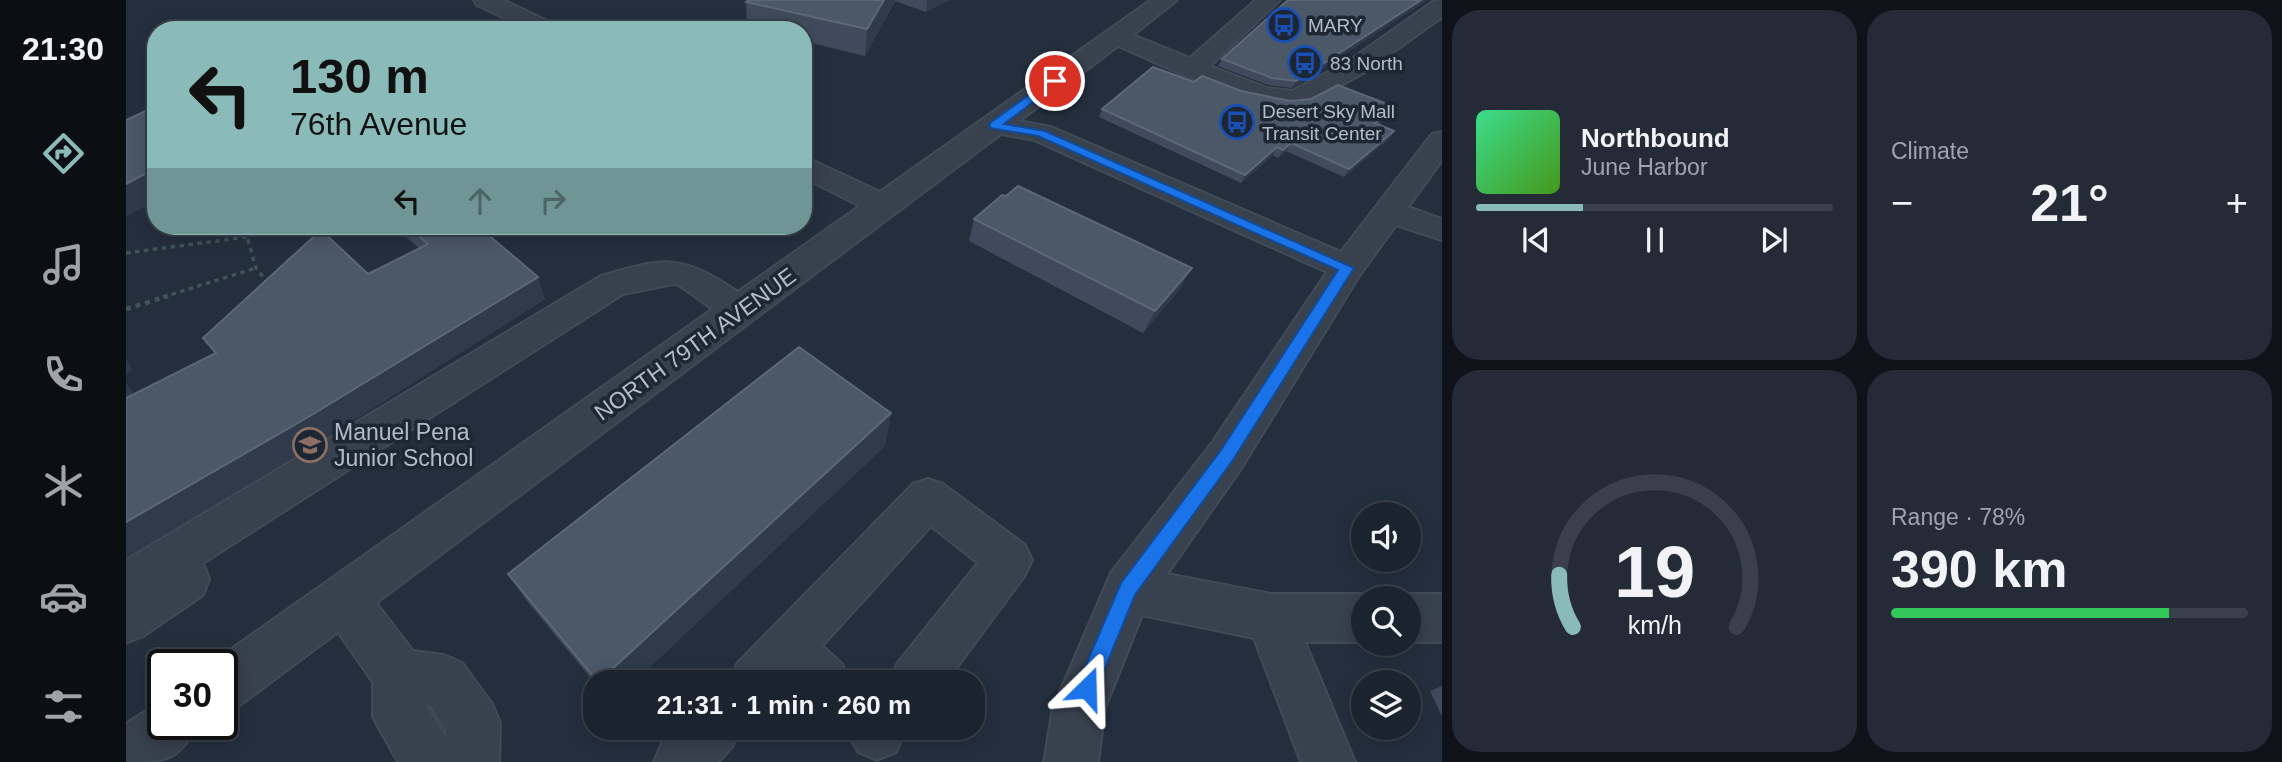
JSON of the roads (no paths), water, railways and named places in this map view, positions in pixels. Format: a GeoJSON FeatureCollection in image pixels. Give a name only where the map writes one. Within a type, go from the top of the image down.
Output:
{"type":"FeatureCollection","features":[{"type":"Feature","properties":{"kind":"street"},"geometry":{"type":"LineString","coordinates":[[485,0],[529,21]]}},
{"type":"Feature","properties":{"kind":"street","name":"NORTH 79TH AVENUE"},"geometry":{"type":"LineString","coordinates":[[238,675],[1166,0]]}},
{"type":"Feature","properties":{"kind":"street"},"geometry":{"type":"LineString","coordinates":[[1194,67],[1269,0]]}},
{"type":"Feature","properties":{"kind":"street"},"geometry":{"type":"LineString","coordinates":[[1116,37],[1262,95],[1296,99],[1358,66],[1442,6]]}},
{"type":"Feature","properties":{"kind":"street"},"geometry":{"type":"LineString","coordinates":[[995,125],[1024,150],[1340,279]]}},
{"type":"Feature","properties":{"kind":"street"},"geometry":{"type":"LineString","coordinates":[[1071,762],[1079,708],[1128,589],[1227,455],[1387,211],[1442,140]]}},
{"type":"Feature","properties":{"kind":"street"},"geometry":{"type":"LineString","coordinates":[[812,170],[884,206]]}},
{"type":"Feature","properties":{"kind":"street"},"geometry":{"type":"LineString","coordinates":[[1387,211],[1442,230]]}},
{"type":"Feature","properties":{"kind":"street"},"geometry":{"type":"LineString","coordinates":[[126,586],[613,284],[632,282],[652,274],[673,272],[697,281],[741,311]]}},
{"type":"Feature","properties":{"kind":"street"},"geometry":{"type":"LineString","coordinates":[[126,618],[625,295],[632,282]]}},
{"type":"Feature","properties":{"kind":"street"},"geometry":{"type":"LineString","coordinates":[[771,665],[928,498],[1009,560],[924,670]]}},
{"type":"Feature","properties":{"kind":"street"},"geometry":{"type":"LineString","coordinates":[[1128,589],[1271,618],[1351,618]]}},
{"type":"Feature","properties":{"kind":"street"},"geometry":{"type":"LineString","coordinates":[[344,598],[399,675],[399,717],[430,762]]}},
{"type":"Feature","properties":{"kind":"street"},"geometry":{"type":"LineString","coordinates":[[1271,618],[1328,762]]}},
{"type":"Feature","properties":{"kind":"street"},"geometry":{"type":"LineString","coordinates":[[1421,618],[1442,618]]}},
{"type":"Feature","properties":{"kind":"street"},"geometry":{"type":"LineString","coordinates":[[399,675],[444,681],[473,723],[472,762]]}},
{"type":"Feature","properties":{"kind":"street"},"geometry":{"type":"LineString","coordinates":[[126,757],[149,740]]}},
{"type":"Feature","properties":{"kind":"street"},"geometry":{"type":"LineString","coordinates":[[681,762],[702,740]]}},
{"type":"Feature","properties":{"kind":"place","name":"MARY"},"geometry":{"type":"Point","coordinates":[1284,25]}},
{"type":"Feature","properties":{"kind":"place","name":"83 North"},"geometry":{"type":"Point","coordinates":[1305,63]}},
{"type":"Feature","properties":{"kind":"place","name":"Desert Sky Mall Transit Center"},"geometry":{"type":"Point","coordinates":[1237,122]}},
{"type":"Feature","properties":{"kind":"place","name":"Manuel Pena Junior School"},"geometry":{"type":"Point","coordinates":[310,445]}}]}
